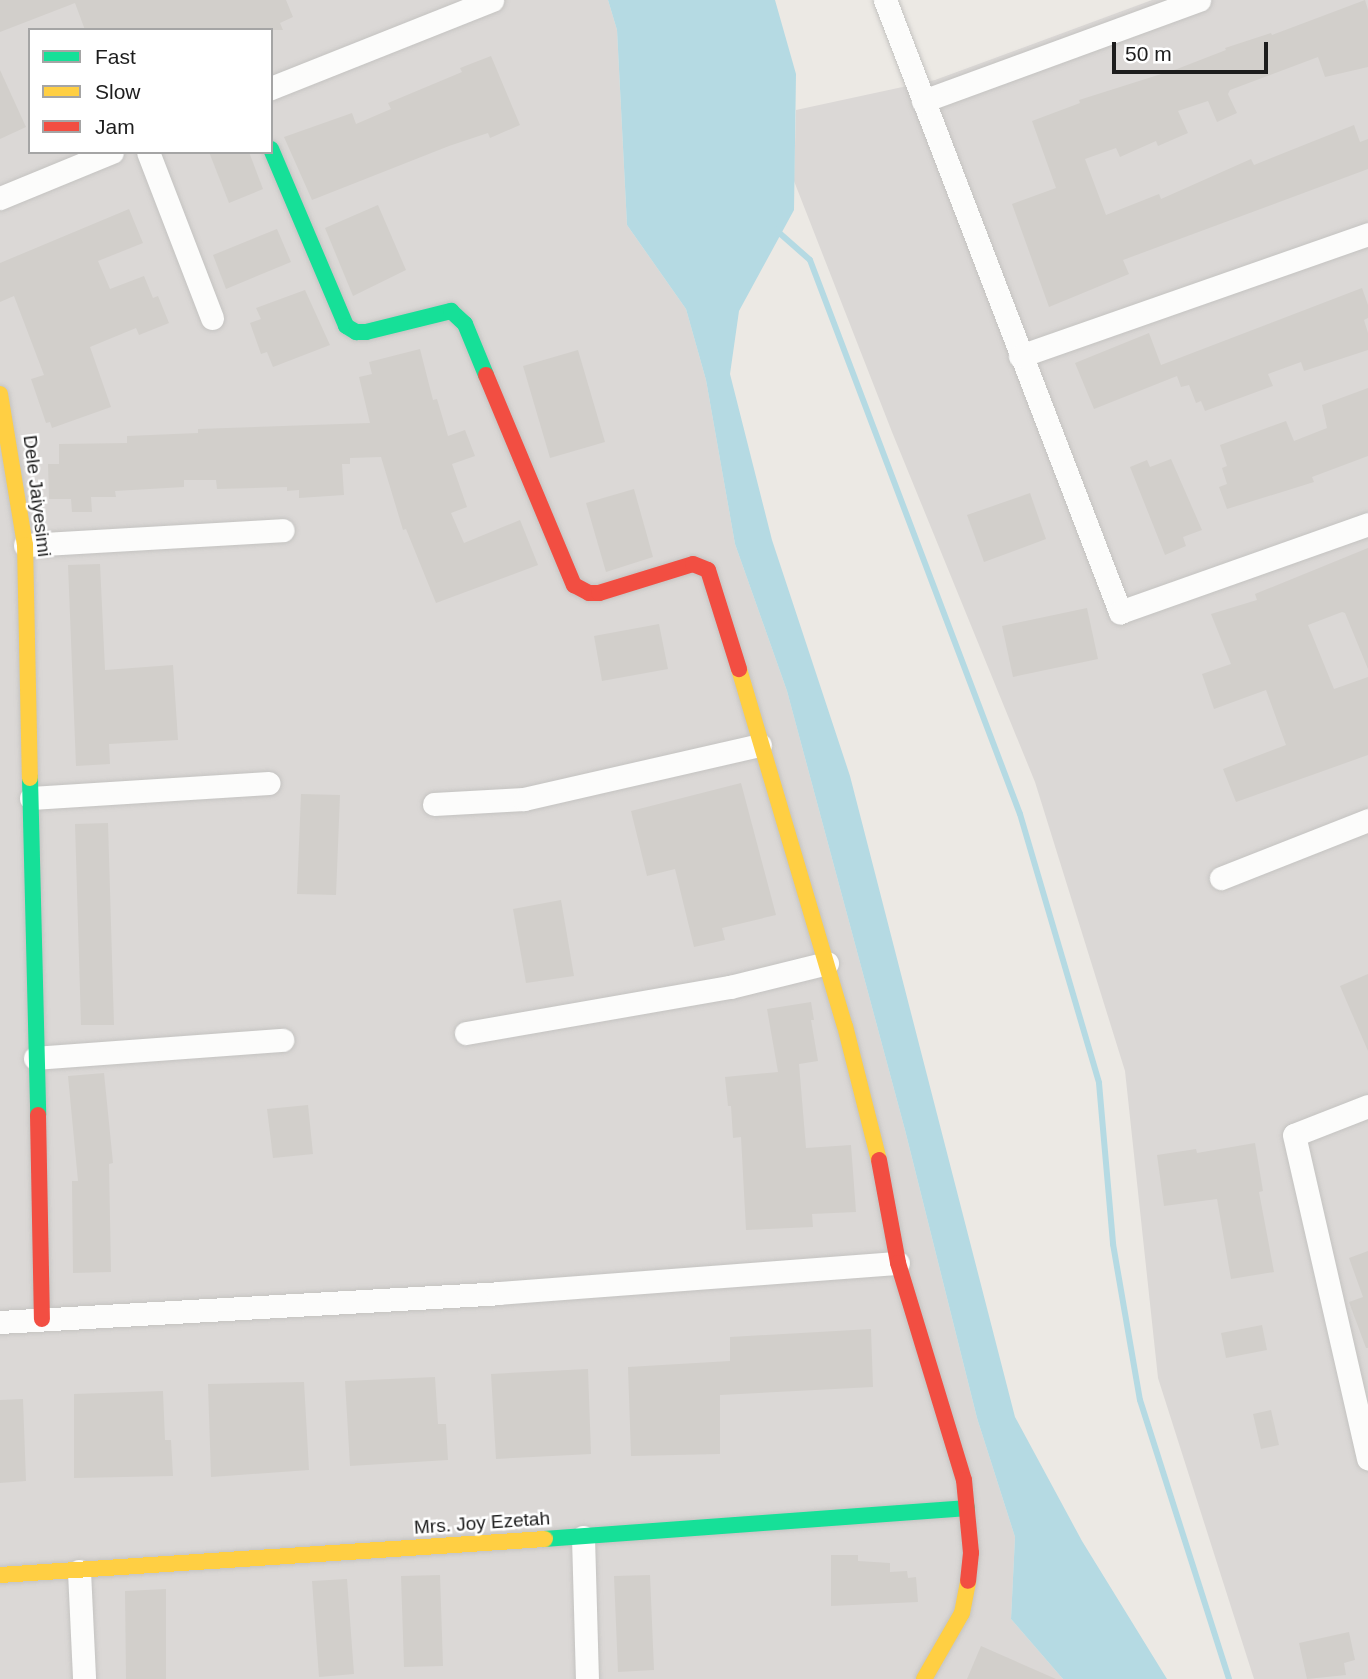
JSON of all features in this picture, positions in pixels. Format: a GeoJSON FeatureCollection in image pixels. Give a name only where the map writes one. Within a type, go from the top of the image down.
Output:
{"type":"FeatureCollection","features":[{"type":"Feature","properties":{"kind":"street"},"geometry":{"type":"LineString","coordinates":[[273,87],[492,0]]}},
{"type":"Feature","properties":{"kind":"street"},"geometry":{"type":"LineString","coordinates":[[885,0],[1119,612],[1368,524]]}},
{"type":"Feature","properties":{"kind":"street"},"geometry":{"type":"LineString","coordinates":[[923,102],[1199,0]]}},
{"type":"Feature","properties":{"kind":"street"},"geometry":{"type":"LineString","coordinates":[[0,198],[107,154]]}},
{"type":"Feature","properties":{"kind":"street"},"geometry":{"type":"LineString","coordinates":[[149,154],[212,318]]}},
{"type":"Feature","properties":{"kind":"street"},"geometry":{"type":"LineString","coordinates":[[273,154],[346,327],[356,332],[366,332],[441,311],[451,311],[460,316],[574,585],[589,593],[599,593],[693,564],[708,570],[827,963],[877,1148],[898,1263],[964,1480],[971,1553],[966,1597],[962,1613],[924,1679]]}},
{"type":"Feature","properties":{"kind":"street"},"geometry":{"type":"LineString","coordinates":[[1020,356],[1368,234]]}},
{"type":"Feature","properties":{"kind":"street","name":"Dele Jaiyesimi"},"geometry":{"type":"LineString","coordinates":[[0,394],[25,545],[42,1319]]}},
{"type":"Feature","properties":{"kind":"street"},"geometry":{"type":"LineString","coordinates":[[25,545],[283,530]]}},
{"type":"Feature","properties":{"kind":"street"},"geometry":{"type":"LineString","coordinates":[[434,804],[524,799],[760,745]]}},
{"type":"Feature","properties":{"kind":"street"},"geometry":{"type":"LineString","coordinates":[[31,798],[269,783]]}},
{"type":"Feature","properties":{"kind":"street"},"geometry":{"type":"LineString","coordinates":[[1221,878],[1368,820]]}},
{"type":"Feature","properties":{"kind":"street"},"geometry":{"type":"LineString","coordinates":[[466,1033],[730,987],[827,963]]}},
{"type":"Feature","properties":{"kind":"street"},"geometry":{"type":"LineString","coordinates":[[35,1058],[282,1040]]}},
{"type":"Feature","properties":{"kind":"street"},"geometry":{"type":"LineString","coordinates":[[1368,1106],[1294,1135],[1362,1403],[1368,1459]]}},
{"type":"Feature","properties":{"kind":"street"},"geometry":{"type":"LineString","coordinates":[[0,1322],[498,1293],[898,1263]]}},
{"type":"Feature","properties":{"kind":"street","name":"Mrs. Joy Ezetah"},"geometry":{"type":"LineString","coordinates":[[0,1575],[79,1572],[967,1508]]}},
{"type":"Feature","properties":{"kind":"street"},"geometry":{"type":"LineString","coordinates":[[583,1537],[587,1679]]}},
{"type":"Feature","properties":{"kind":"street"},"geometry":{"type":"LineString","coordinates":[[79,1572],[84,1679]]}},
{"type":"Feature","properties":{"kind":"shaded area"},"geometry":{"type":"Polygon","coordinates":[[[0,0],[608,0],[617,30],[627,225],[686,309],[706,380],[735,544],[787,691],[905,1130],[977,1418],[1015,1537],[1011,1619],[1063,1679],[0,1679],[0,0]]]}},
{"type":"Feature","properties":{"kind":"shaded area"},"geometry":{"type":"Polygon","coordinates":[[[1152,0],[1368,0],[1368,1679],[1254,1679],[1158,1378],[1125,1071],[1035,782],[892,432],[794,181],[796,110],[935,80],[1152,0]]]}},
{"type":"Feature","properties":{"kind":"water"},"geometry":{"type":"Polygon","coordinates":[[[608,0],[775,0],[796,74],[794,210],[739,311],[730,374],[772,540],[850,776],[1015,1417],[1082,1541],[1167,1679],[1063,1679],[1011,1619],[1015,1537],[977,1418],[905,1130],[787,691],[735,544],[706,380],[686,309],[627,225],[617,30],[608,0]]]}},
{"type":"Feature","properties":{"kind":"building"},"geometry":{"type":"Polygon","coordinates":[[[0,0],[286,0],[293,17],[280,23],[283,30],[84,28],[75,3],[0,32],[0,0]]]}},
{"type":"Feature","properties":{"kind":"building"},"geometry":{"type":"Polygon","coordinates":[[[1365,0],[1368,10],[1368,67],[1325,77],[1318,57],[1230,90],[1228,94],[1237,113],[1217,122],[1208,101],[1178,111],[1188,133],[1158,146],[1156,141],[1120,157],[1116,148],[1085,159],[1106,215],[1159,194],[1161,199],[1251,159],[1254,165],[1354,125],[1360,142],[1368,139],[1368,169],[1123,260],[1129,274],[1049,307],[1012,204],[1056,188],[1032,121],[1080,103],[1079,100],[1177,69],[1226,50],[1225,48],[1271,33],[1272,35],[1365,0]]]}},
{"type":"Feature","properties":{"kind":"building"},"geometry":{"type":"Polygon","coordinates":[[[491,56],[520,125],[490,138],[488,133],[449,146],[312,200],[284,137],[352,113],[356,124],[391,109],[388,103],[462,72],[460,68],[491,56]]]}},
{"type":"Feature","properties":{"kind":"building"},"geometry":{"type":"Polygon","coordinates":[[[0,70],[26,127],[0,139],[0,70]]]}},
{"type":"Feature","properties":{"kind":"building"},"geometry":{"type":"Polygon","coordinates":[[[210,154],[250,154],[263,189],[229,203],[210,154]]]}},
{"type":"Feature","properties":{"kind":"building"},"geometry":{"type":"Polygon","coordinates":[[[378,205],[406,270],[353,296],[325,228],[378,205]]]}},
{"type":"Feature","properties":{"kind":"building"},"geometry":{"type":"Polygon","coordinates":[[[129,209],[143,243],[98,261],[110,289],[144,276],[153,298],[158,296],[169,323],[139,335],[136,328],[90,347],[111,407],[52,428],[50,422],[46,423],[31,379],[44,375],[14,296],[0,302],[0,263],[129,209]]]}},
{"type":"Feature","properties":{"kind":"building"},"geometry":{"type":"Polygon","coordinates":[[[277,229],[291,262],[226,289],[213,255],[277,229]]]}},
{"type":"Feature","properties":{"kind":"building"},"geometry":{"type":"Polygon","coordinates":[[[1362,288],[1368,305],[1368,318],[1364,320],[1368,333],[1368,350],[1304,371],[1301,362],[1268,374],[1273,386],[1205,411],[1201,401],[1196,403],[1189,385],[1181,387],[1177,376],[1094,409],[1075,363],[1149,333],[1161,365],[1362,288]]]}},
{"type":"Feature","properties":{"kind":"building"},"geometry":{"type":"Polygon","coordinates":[[[305,290],[330,345],[273,367],[267,352],[261,354],[250,323],[261,319],[256,308],[305,290]]]}},
{"type":"Feature","properties":{"kind":"building"},"geometry":{"type":"Polygon","coordinates":[[[420,349],[433,400],[437,399],[448,436],[465,430],[475,456],[452,464],[467,507],[451,513],[464,543],[520,520],[538,565],[436,603],[406,529],[403,530],[381,457],[350,458],[350,464],[342,464],[344,495],[299,498],[299,490],[287,491],[287,487],[217,489],[216,480],[184,480],[184,487],[115,491],[116,497],[91,497],[92,512],[72,512],[71,499],[49,499],[48,464],[59,464],[59,444],[127,443],[127,436],[198,433],[198,429],[370,423],[359,377],[372,374],[369,362],[420,349]]]}},
{"type":"Feature","properties":{"kind":"building"},"geometry":{"type":"Polygon","coordinates":[[[578,350],[605,442],[550,458],[523,366],[578,350]]]}},
{"type":"Feature","properties":{"kind":"building"},"geometry":{"type":"Polygon","coordinates":[[[1368,388],[1368,456],[1312,477],[1314,482],[1227,509],[1219,487],[1227,484],[1222,468],[1227,466],[1220,445],[1286,421],[1294,441],[1327,428],[1322,405],[1368,388]]]}},
{"type":"Feature","properties":{"kind":"building"},"geometry":{"type":"Polygon","coordinates":[[[1171,459],[1202,530],[1183,537],[1186,546],[1165,555],[1130,467],[1147,460],[1150,467],[1171,459]]]}},
{"type":"Feature","properties":{"kind":"building"},"geometry":{"type":"Polygon","coordinates":[[[634,489],[653,557],[606,572],[586,503],[634,489]]]}},
{"type":"Feature","properties":{"kind":"building"},"geometry":{"type":"Polygon","coordinates":[[[1030,493],[1046,539],[984,562],[967,515],[1030,493]]]}},
{"type":"Feature","properties":{"kind":"building"},"geometry":{"type":"Polygon","coordinates":[[[1368,548],[1368,669],[1345,613],[1308,625],[1334,689],[1368,677],[1368,755],[1236,802],[1223,769],[1286,745],[1266,690],[1214,709],[1202,674],[1231,664],[1211,614],[1257,600],[1255,594],[1368,548]]]}},
{"type":"Feature","properties":{"kind":"building"},"geometry":{"type":"Polygon","coordinates":[[[100,564],[105,670],[173,665],[178,740],[109,744],[110,764],[76,766],[68,565],[100,564]]]}},
{"type":"Feature","properties":{"kind":"building"},"geometry":{"type":"Polygon","coordinates":[[[1087,608],[1098,659],[1013,677],[1002,626],[1087,608]]]}},
{"type":"Feature","properties":{"kind":"building"},"geometry":{"type":"Polygon","coordinates":[[[659,624],[668,669],[602,681],[594,636],[659,624]]]}},
{"type":"Feature","properties":{"kind":"building"},"geometry":{"type":"Polygon","coordinates":[[[741,783],[776,915],[722,928],[725,940],[694,947],[675,869],[647,876],[631,811],[741,783]]]}},
{"type":"Feature","properties":{"kind":"building"},"geometry":{"type":"Polygon","coordinates":[[[301,794],[340,795],[336,895],[297,894],[301,794]]]}},
{"type":"Feature","properties":{"kind":"building"},"geometry":{"type":"Polygon","coordinates":[[[108,823],[114,1025],[81,1025],[75,824],[108,823]]]}},
{"type":"Feature","properties":{"kind":"building"},"geometry":{"type":"Polygon","coordinates":[[[561,900],[574,976],[526,983],[513,909],[561,900]]]}},
{"type":"Feature","properties":{"kind":"building"},"geometry":{"type":"Polygon","coordinates":[[[1368,974],[1368,1051],[1340,986],[1368,974]]]}},
{"type":"Feature","properties":{"kind":"building"},"geometry":{"type":"Polygon","coordinates":[[[811,1002],[814,1020],[811,1020],[818,1061],[799,1064],[806,1148],[851,1145],[856,1212],[812,1214],[813,1227],[746,1230],[741,1137],[733,1138],[731,1106],[728,1106],[725,1077],[778,1072],[767,1009],[811,1002]]]}},
{"type":"Feature","properties":{"kind":"building"},"geometry":{"type":"Polygon","coordinates":[[[104,1073],[113,1163],[109,1164],[111,1272],[73,1273],[72,1181],[78,1181],[68,1076],[104,1073]]]}},
{"type":"Feature","properties":{"kind":"building"},"geometry":{"type":"Polygon","coordinates":[[[308,1105],[313,1154],[273,1158],[267,1109],[308,1105]]]}},
{"type":"Feature","properties":{"kind":"building"},"geometry":{"type":"Polygon","coordinates":[[[1255,1143],[1263,1191],[1259,1192],[1274,1272],[1231,1279],[1217,1199],[1164,1206],[1157,1155],[1196,1149],[1197,1153],[1255,1143]]]}},
{"type":"Feature","properties":{"kind":"building"},"geometry":{"type":"Polygon","coordinates":[[[1368,1251],[1366,1348],[1349,1302],[1363,1297],[1349,1258],[1368,1251]]]}},
{"type":"Feature","properties":{"kind":"building"},"geometry":{"type":"Polygon","coordinates":[[[1262,1325],[1267,1350],[1226,1358],[1221,1333],[1262,1325]]]}},
{"type":"Feature","properties":{"kind":"building"},"geometry":{"type":"Polygon","coordinates":[[[871,1329],[873,1387],[720,1395],[720,1454],[631,1456],[628,1367],[730,1361],[730,1337],[871,1329]]]}},
{"type":"Feature","properties":{"kind":"building"},"geometry":{"type":"Polygon","coordinates":[[[588,1369],[591,1454],[496,1459],[491,1374],[588,1369]]]}},
{"type":"Feature","properties":{"kind":"building"},"geometry":{"type":"Polygon","coordinates":[[[435,1377],[438,1424],[446,1424],[448,1460],[350,1466],[345,1381],[435,1377]]]}},
{"type":"Feature","properties":{"kind":"building"},"geometry":{"type":"Polygon","coordinates":[[[304,1382],[309,1470],[211,1477],[208,1384],[304,1382]]]}},
{"type":"Feature","properties":{"kind":"building"},"geometry":{"type":"Polygon","coordinates":[[[163,1391],[165,1440],[171,1440],[173,1476],[74,1478],[74,1394],[163,1391]]]}},
{"type":"Feature","properties":{"kind":"building"},"geometry":{"type":"Polygon","coordinates":[[[23,1399],[26,1481],[0,1483],[0,1400],[23,1399]]]}},
{"type":"Feature","properties":{"kind":"building"},"geometry":{"type":"Polygon","coordinates":[[[1271,1410],[1279,1445],[1261,1449],[1253,1414],[1271,1410]]]}},
{"type":"Feature","properties":{"kind":"building"},"geometry":{"type":"Polygon","coordinates":[[[831,1555],[858,1555],[858,1561],[890,1563],[890,1572],[907,1571],[908,1578],[916,1577],[918,1602],[831,1606],[831,1555]]]}},
{"type":"Feature","properties":{"kind":"building"},"geometry":{"type":"Polygon","coordinates":[[[440,1575],[443,1666],[404,1667],[401,1576],[440,1575]]]}},
{"type":"Feature","properties":{"kind":"building"},"geometry":{"type":"Polygon","coordinates":[[[650,1575],[654,1670],[618,1672],[614,1576],[650,1575]]]}},
{"type":"Feature","properties":{"kind":"building"},"geometry":{"type":"Polygon","coordinates":[[[347,1579],[354,1674],[319,1677],[312,1581],[347,1579]]]}},
{"type":"Feature","properties":{"kind":"building"},"geometry":{"type":"Polygon","coordinates":[[[166,1589],[166,1679],[126,1679],[125,1591],[166,1589]]]}},
{"type":"Feature","properties":{"kind":"building"},"geometry":{"type":"Polygon","coordinates":[[[1349,1632],[1355,1660],[1344,1663],[1346,1675],[1307,1679],[1299,1643],[1349,1632]]]}},
{"type":"Feature","properties":{"kind":"building"},"geometry":{"type":"Polygon","coordinates":[[[981,1646],[1056,1679],[967,1679],[981,1646]]]}},
{"type":"Feature","properties":{"kind":"waterway"},"geometry":{"type":"LineString","coordinates":[[776,230],[810,260],[1020,814],[1099,1083],[1113,1244],[1140,1400],[1229,1679]]}},
{"type":"Feature","properties":{"kind":"traffic: fast"},"geometry":{"type":"LineString","coordinates":[[273,154],[346,326],[356,332],[366,332],[451,311],[465,324],[486,375]]}},
{"type":"Feature","properties":{"kind":"traffic: fast"},"geometry":{"type":"LineString","coordinates":[[30,778],[38,1115]]}},
{"type":"Feature","properties":{"kind":"traffic: fast"},"geometry":{"type":"LineString","coordinates":[[545,1539],[967,1508]]}},
{"type":"Feature","properties":{"kind":"traffic: slow"},"geometry":{"type":"LineString","coordinates":[[0,394],[25,545],[30,778]]}},
{"type":"Feature","properties":{"kind":"traffic: slow"},"geometry":{"type":"LineString","coordinates":[[739,669],[845,1026],[879,1160]]}},
{"type":"Feature","properties":{"kind":"traffic: slow"},"geometry":{"type":"LineString","coordinates":[[0,1575],[545,1539]]}},
{"type":"Feature","properties":{"kind":"traffic: slow"},"geometry":{"type":"LineString","coordinates":[[924,1679],[962,1613],[968,1581]]}},
{"type":"Feature","properties":{"kind":"traffic: jam"},"geometry":{"type":"LineString","coordinates":[[486,375],[574,585],[589,593],[599,593],[693,564],[708,570],[739,669]]}},
{"type":"Feature","properties":{"kind":"traffic: jam"},"geometry":{"type":"LineString","coordinates":[[38,1115],[42,1319]]}},
{"type":"Feature","properties":{"kind":"traffic: jam"},"geometry":{"type":"LineString","coordinates":[[879,1160],[898,1263],[964,1480],[971,1553],[968,1581]]}}]}
